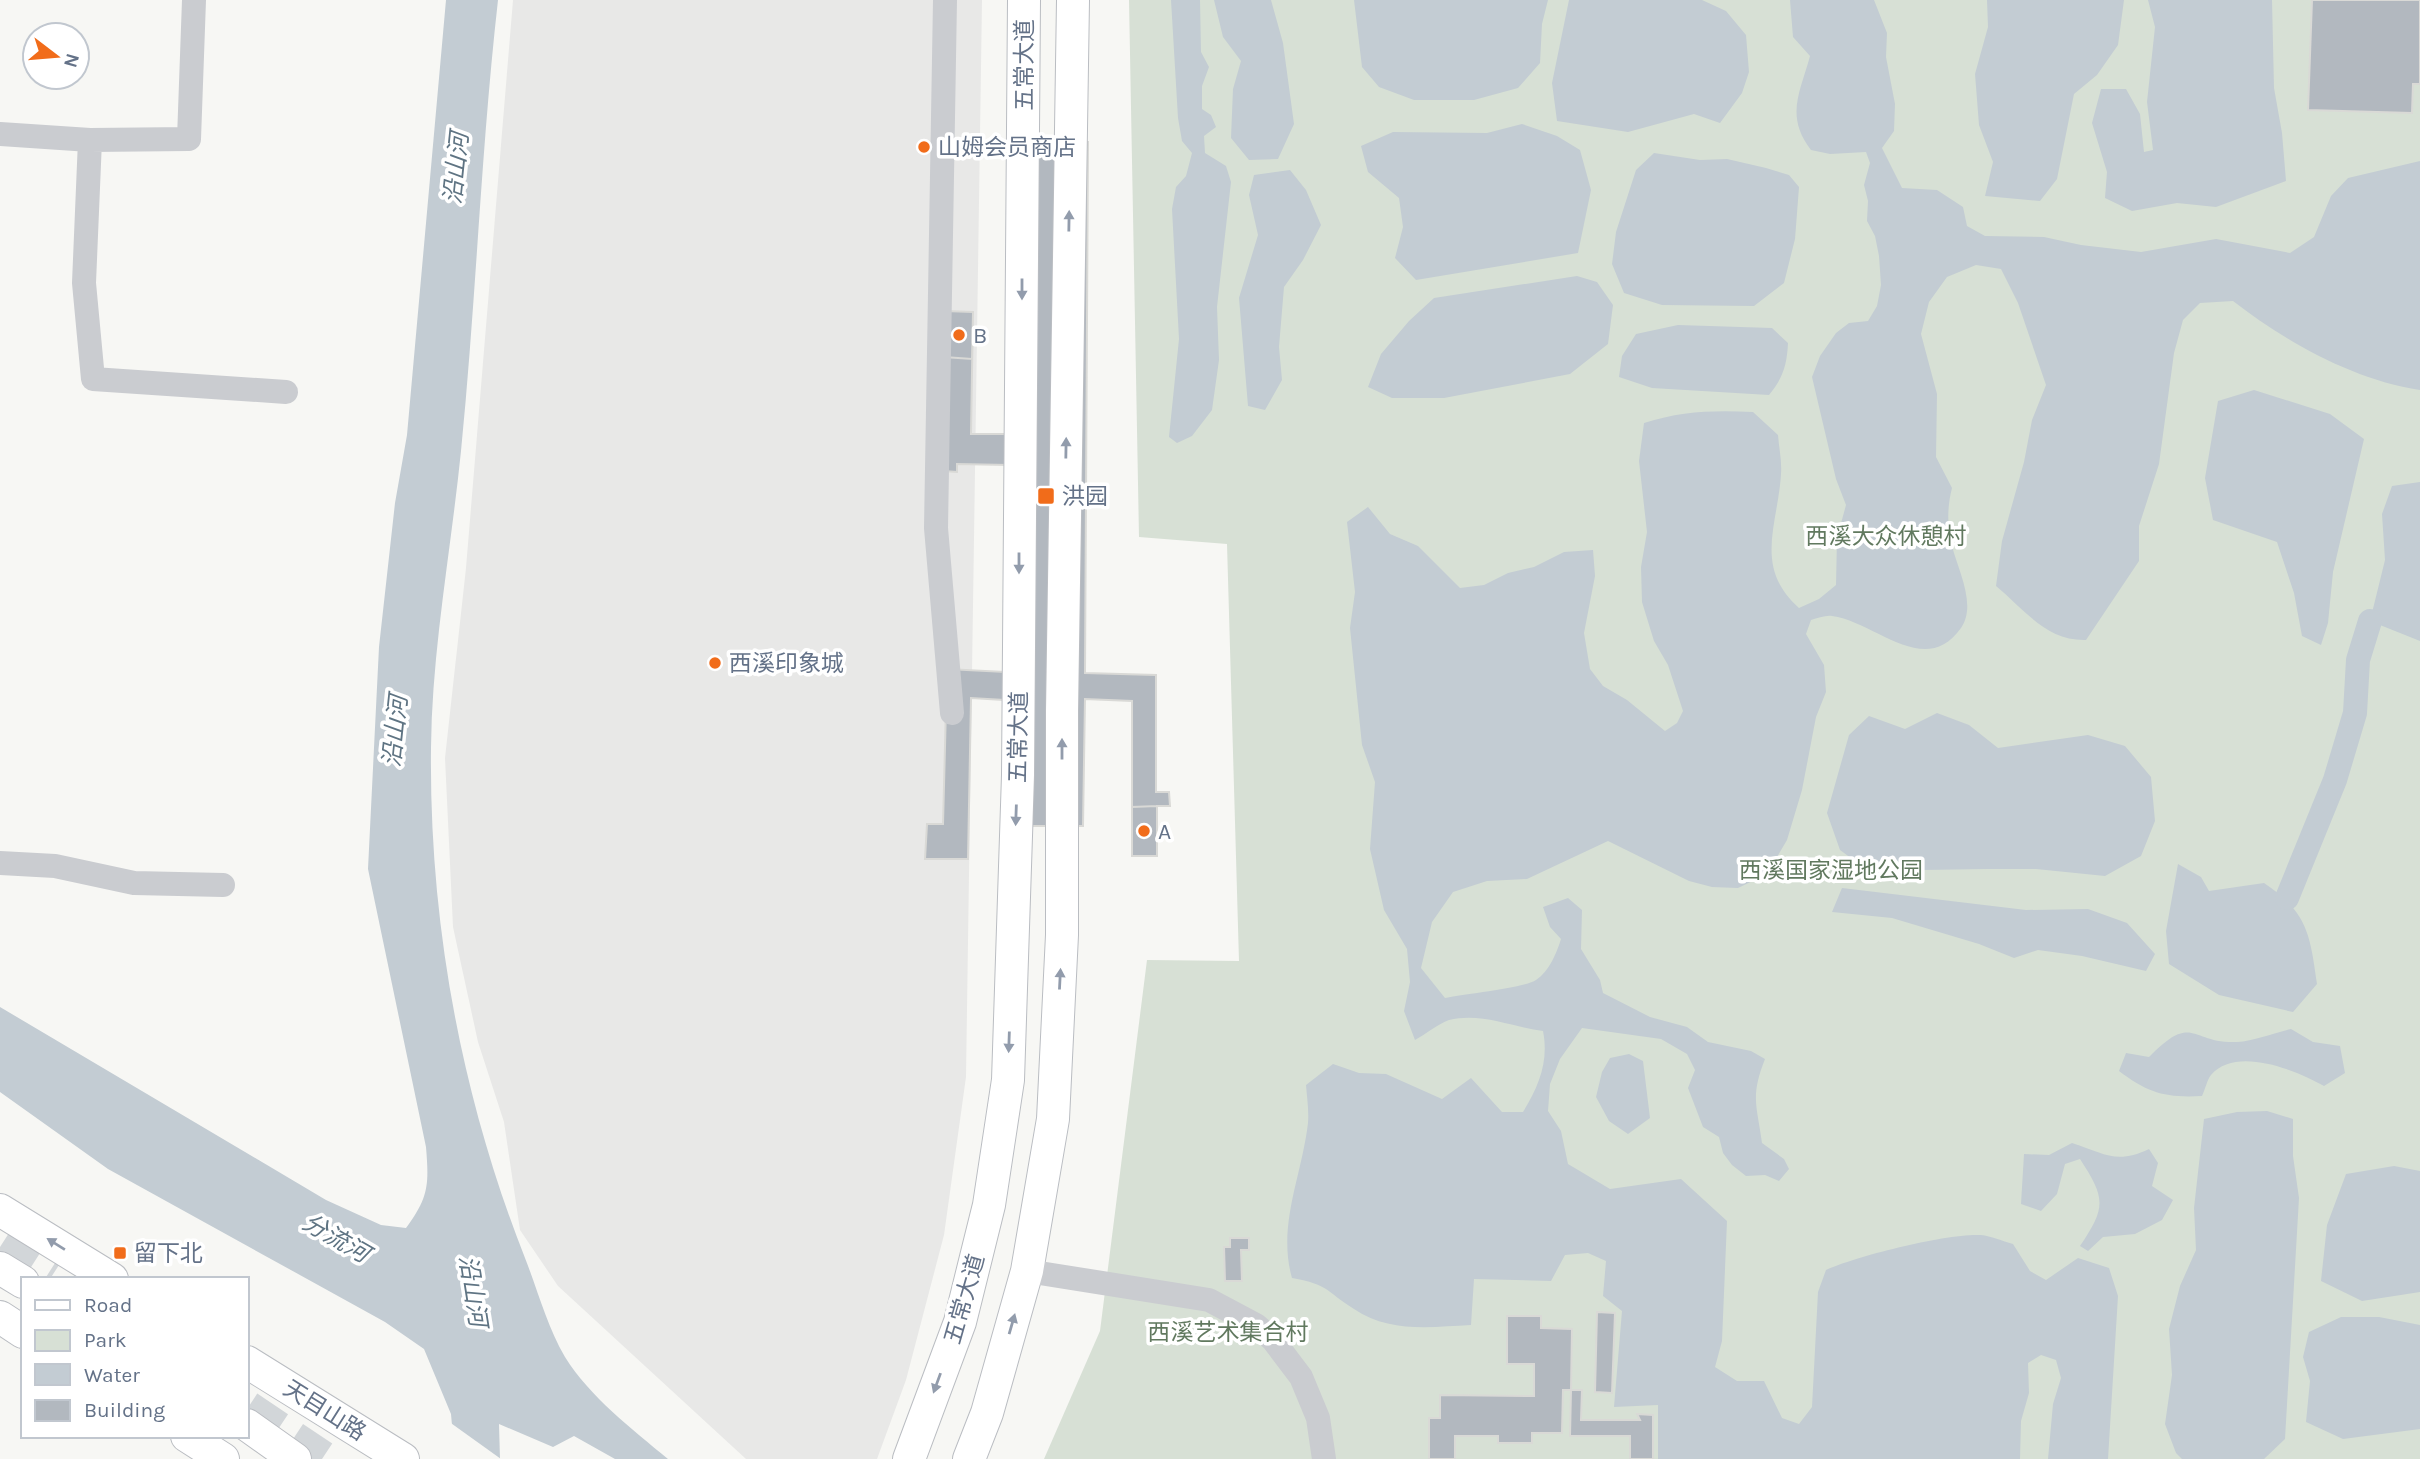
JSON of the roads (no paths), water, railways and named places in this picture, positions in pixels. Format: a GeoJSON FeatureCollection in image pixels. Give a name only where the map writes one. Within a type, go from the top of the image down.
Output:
{"type":"FeatureCollection","features":[{"type":"Feature","properties":{"kind":"main road","name":"五常大道"},"geometry":{"type":"LineString","coordinates":[[909,1459],[960,1322],[989,1205],[1008,1080],[1018,775],[1024,0]]}},
{"type":"Feature","properties":{"kind":"main road","name":"五常大道"},"geometry":{"type":"LineString","coordinates":[[969,1459],[987,1413],[1027,1270],[1053,1119],[1062,935],[1062,711],[1073,0]]}},
{"type":"Feature","properties":{"kind":"main road"},"geometry":{"type":"LineString","coordinates":[[0,1210],[109,1277]]}},
{"type":"Feature","properties":{"kind":"main road"},"geometry":{"type":"LineString","coordinates":[[0,1268],[21,1281]]}},
{"type":"Feature","properties":{"kind":"main road"},"geometry":{"type":"LineString","coordinates":[[0,1317],[21,1331]]}},
{"type":"Feature","properties":{"kind":"main road","name":"天目山路"},"geometry":{"type":"LineString","coordinates":[[248,1363],[403,1459]]}},
{"type":"Feature","properties":{"kind":"main road"},"geometry":{"type":"LineString","coordinates":[[248,1426],[295,1459]]}},
{"type":"Feature","properties":{"kind":"main road"},"geometry":{"type":"LineString","coordinates":[[190,1438],[223,1459]]}},
{"type":"Feature","properties":{"kind":"street"},"geometry":{"type":"LineString","coordinates":[[0,134],[90,140],[189,139],[194,0]]}},
{"type":"Feature","properties":{"kind":"street"},"geometry":{"type":"LineString","coordinates":[[945,0],[936,528],[952,713]]}},
{"type":"Feature","properties":{"kind":"street"},"geometry":{"type":"LineString","coordinates":[[90,140],[84,283],[93,379],[286,392]]}},
{"type":"Feature","properties":{"kind":"street"},"geometry":{"type":"LineString","coordinates":[[0,863],[55,866],[134,883],[223,885]]}},
{"type":"Feature","properties":{"kind":"street"},"geometry":{"type":"LineString","coordinates":[[1027,1270],[1209,1300],[1256,1325],[1273,1340],[1301,1377],[1318,1419],[1324,1459]]}},
{"type":"Feature","properties":{"kind":"water"},"geometry":{"type":"Polygon","coordinates":[[[446,0],[498,0],[461,451],[438,637],[432,711],[432,813],[443,943],[453,1008],[483,1134],[553,1333],[565,1357],[587,1386],[612,1412],[668,1459],[615,1459],[574,1436],[553,1447],[499,1424],[500,1459],[455,1459],[451,1414],[424,1349],[385,1322],[108,1169],[0,1092],[0,1007],[326,1200],[381,1225],[406,1228],[423,1199],[427,1181],[426,1147],[368,869],[379,647],[395,503],[407,435],[446,0]]]}},
{"type":"Feature","properties":{"kind":"water"},"geometry":{"type":"Polygon","coordinates":[[[1171,0],[1200,0],[1201,52],[1209,67],[1202,86],[1202,109],[1211,115],[1216,127],[1204,136],[1205,153],[1226,166],[1231,182],[1217,307],[1219,360],[1212,410],[1192,436],[1177,443],[1169,437],[1179,339],[1172,209],[1176,187],[1186,176],[1192,153],[1182,141],[1178,118],[1171,0]]]}},
{"type":"Feature","properties":{"kind":"water"},"geometry":{"type":"Polygon","coordinates":[[[1214,0],[1271,0],[1283,43],[1294,124],[1278,159],[1249,160],[1231,138],[1233,89],[1241,61],[1223,37],[1214,0]]]}},
{"type":"Feature","properties":{"kind":"water"},"geometry":{"type":"Polygon","coordinates":[[[1354,0],[1548,0],[1542,24],[1540,63],[1518,88],[1474,100],[1414,100],[1379,87],[1362,67],[1354,0]]]}},
{"type":"Feature","properties":{"kind":"water"},"geometry":{"type":"Polygon","coordinates":[[[1569,0],[1702,0],[1726,11],[1746,35],[1749,72],[1742,93],[1720,123],[1694,114],[1628,132],[1557,121],[1552,83],[1569,0]]]}},
{"type":"Feature","properties":{"kind":"water"},"geometry":{"type":"Polygon","coordinates":[[[1790,0],[1874,0],[1887,33],[1886,57],[1895,104],[1894,131],[1882,148],[1902,188],[1937,190],[1963,207],[1967,226],[1985,236],[2044,237],[2081,245],[2141,252],[2216,239],[2290,253],[2314,237],[2331,196],[2348,178],[2420,161],[2420,390],[2370,378],[2321,357],[2275,331],[2233,301],[2200,303],[2183,320],[2174,353],[2159,464],[2139,526],[2139,561],[2086,640],[2072,639],[2048,630],[1996,586],[2002,541],[2024,462],[2032,420],[2046,385],[2018,303],[2001,269],[1976,265],[1947,277],[1929,302],[1921,334],[1937,394],[1936,457],[1952,488],[1948,510],[1949,532],[1965,587],[1965,619],[1961,628],[1947,642],[1932,648],[1916,648],[1899,643],[1849,620],[1832,616],[1811,620],[1806,634],[1824,665],[1826,692],[1816,717],[1802,790],[1787,840],[1767,874],[1738,888],[1712,887],[1689,881],[1608,841],[1527,879],[1487,881],[1453,892],[1432,922],[1421,968],[1445,998],[1507,988],[1536,980],[1549,967],[1561,939],[1550,927],[1543,907],[1568,898],[1582,910],[1581,949],[1600,980],[1603,993],[1650,1017],[1687,1027],[1708,1042],[1751,1051],[1765,1059],[1756,1092],[1757,1110],[1762,1143],[1784,1159],[1789,1169],[1779,1181],[1765,1175],[1746,1176],[1732,1165],[1723,1153],[1719,1137],[1703,1127],[1688,1088],[1695,1070],[1687,1054],[1661,1039],[1582,1028],[1560,1059],[1550,1084],[1548,1111],[1561,1131],[1568,1164],[1610,1189],[1681,1179],[1727,1221],[1722,1341],[1715,1367],[1737,1381],[1764,1381],[1782,1418],[1799,1424],[1812,1407],[1818,1292],[1826,1270],[1902,1246],[1966,1235],[1989,1236],[2013,1244],[2030,1271],[2046,1280],[2078,1258],[2109,1268],[2118,1296],[2108,1459],[2048,1459],[2053,1404],[2061,1378],[2056,1360],[2041,1355],[2028,1363],[2029,1393],[2021,1421],[2020,1459],[1658,1459],[1658,1405],[1614,1407],[1622,1311],[1603,1296],[1606,1261],[1588,1253],[1565,1255],[1551,1281],[1474,1279],[1471,1325],[1440,1327],[1410,1327],[1381,1322],[1367,1317],[1320,1286],[1292,1278],[1287,1239],[1308,1123],[1306,1085],[1333,1064],[1359,1073],[1386,1074],[1442,1099],[1471,1078],[1502,1112],[1523,1112],[1538,1083],[1545,1053],[1543,1031],[1485,1019],[1449,1020],[1415,1040],[1404,1011],[1410,982],[1407,949],[1384,910],[1370,849],[1375,782],[1362,745],[1350,628],[1355,592],[1347,522],[1368,507],[1390,534],[1418,546],[1460,588],[1484,585],[1508,573],[1534,567],[1564,552],[1593,550],[1595,576],[1584,633],[1590,669],[1603,686],[1627,700],[1665,731],[1677,723],[1683,711],[1668,665],[1654,641],[1642,602],[1641,567],[1647,532],[1639,461],[1644,423],[1698,412],[1753,412],[1778,435],[1781,474],[1772,545],[1776,577],[1785,593],[1799,608],[1819,599],[1836,585],[1837,538],[1846,505],[1836,479],[1812,377],[1820,356],[1836,333],[1849,323],[1868,321],[1877,306],[1881,285],[1879,256],[1875,236],[1867,221],[1868,201],[1864,185],[1870,163],[1866,152],[1830,154],[1811,150],[1798,126],[1797,104],[1810,56],[1793,37],[1790,0]]]}},
{"type":"Feature","properties":{"kind":"water"},"geometry":{"type":"Polygon","coordinates":[[[1987,0],[2124,0],[2118,45],[2097,75],[2074,94],[2057,179],[2040,201],[1985,196],[1993,162],[1979,125],[1975,74],[1988,27],[1987,0]]]}},
{"type":"Feature","properties":{"kind":"water"},"geometry":{"type":"Polygon","coordinates":[[[2148,0],[2272,0],[2274,88],[2282,133],[2286,181],[2216,207],[2177,203],[2132,211],[2105,198],[2107,172],[2092,123],[2101,89],[2126,89],[2140,114],[2144,152],[2153,150],[2147,102],[2155,27],[2148,0]]]}},
{"type":"Feature","properties":{"kind":"water"},"geometry":{"type":"Polygon","coordinates":[[[1522,124],[1557,136],[1580,150],[1591,190],[1578,253],[1416,280],[1395,258],[1403,227],[1399,198],[1368,172],[1361,146],[1393,132],[1487,133],[1522,124]]]}},
{"type":"Feature","properties":{"kind":"water"},"geometry":{"type":"Polygon","coordinates":[[[1654,153],[1700,160],[1727,159],[1789,175],[1799,187],[1795,239],[1784,283],[1754,306],[1662,305],[1624,293],[1612,264],[1616,232],[1636,170],[1654,153]]]}},
{"type":"Feature","properties":{"kind":"water"},"geometry":{"type":"Polygon","coordinates":[[[1290,170],[1306,190],[1321,225],[1303,260],[1284,287],[1279,347],[1282,380],[1265,410],[1248,406],[1239,298],[1258,235],[1249,195],[1254,175],[1290,170]]]}},
{"type":"Feature","properties":{"kind":"water"},"geometry":{"type":"Polygon","coordinates":[[[1577,276],[1597,282],[1613,305],[1608,344],[1570,374],[1444,398],[1392,398],[1368,387],[1381,354],[1409,321],[1434,298],[1577,276]]]}},
{"type":"Feature","properties":{"kind":"water"},"geometry":{"type":"Polygon","coordinates":[[[1678,325],[1772,328],[1788,343],[1785,365],[1778,383],[1769,395],[1652,388],[1619,377],[1622,356],[1636,334],[1678,325]]]}},
{"type":"Feature","properties":{"kind":"water"},"geometry":{"type":"Polygon","coordinates":[[[2254,390],[2330,414],[2364,439],[2333,572],[2328,623],[2321,645],[2302,636],[2294,593],[2277,542],[2213,520],[2205,478],[2218,401],[2254,390]]]}},
{"type":"Feature","properties":{"kind":"water"},"geometry":{"type":"Polygon","coordinates":[[[2420,482],[2420,641],[2370,621],[2385,560],[2382,514],[2392,486],[2420,482]]]}},
{"type":"Feature","properties":{"kind":"water"},"geometry":{"type":"Polygon","coordinates":[[[1937,713],[1969,725],[1998,748],[2088,735],[2125,746],[2151,777],[2155,821],[2141,856],[2105,876],[2036,869],[1923,870],[1874,875],[1840,850],[1827,813],[1849,735],[1869,716],[1905,729],[1937,713]]]}},
{"type":"Feature","properties":{"kind":"water"},"geometry":{"type":"Polygon","coordinates":[[[2178,864],[2201,877],[2209,891],[2264,883],[2290,904],[2309,938],[2317,984],[2293,1012],[2219,995],[2169,964],[2166,931],[2178,864]]]}},
{"type":"Feature","properties":{"kind":"water"},"geometry":{"type":"Polygon","coordinates":[[[1842,888],[2026,910],[2088,909],[2127,923],[2155,954],[2146,971],[2082,956],[2038,950],[2014,958],[1979,944],[1892,918],[1832,912],[1842,888]]]}},
{"type":"Feature","properties":{"kind":"water"},"geometry":{"type":"Polygon","coordinates":[[[2291,1029],[2313,1042],[2340,1046],[2345,1073],[2324,1086],[2283,1068],[2251,1061],[2236,1062],[2222,1066],[2211,1075],[2202,1096],[2189,1096],[2167,1095],[2148,1089],[2119,1071],[2126,1053],[2149,1057],[2164,1043],[2184,1033],[2237,1042],[2291,1029]]]}},
{"type":"Feature","properties":{"kind":"water"},"geometry":{"type":"Polygon","coordinates":[[[1629,1054],[1643,1061],[1650,1118],[1628,1134],[1609,1121],[1596,1097],[1602,1072],[1610,1058],[1629,1054]]]}},
{"type":"Feature","properties":{"kind":"water"},"geometry":{"type":"Polygon","coordinates":[[[2267,1111],[2293,1119],[2293,1156],[2299,1198],[2285,1439],[2264,1459],[2182,1459],[2176,1453],[2165,1424],[2172,1375],[2169,1329],[2180,1286],[2196,1250],[2194,1208],[2204,1119],[2237,1112],[2267,1111]]]}},
{"type":"Feature","properties":{"kind":"water"},"geometry":{"type":"Polygon","coordinates":[[[2072,1143],[2119,1157],[2149,1149],[2158,1163],[2152,1186],[2173,1200],[2162,1220],[2135,1234],[2103,1237],[2088,1251],[2080,1246],[2095,1222],[2099,1203],[2095,1184],[2080,1159],[2065,1164],[2057,1194],[2041,1211],[2021,1204],[2024,1154],[2049,1155],[2072,1143]]]}},
{"type":"Feature","properties":{"kind":"water"},"geometry":{"type":"Polygon","coordinates":[[[2394,1166],[2420,1171],[2420,1292],[2362,1301],[2321,1281],[2327,1225],[2346,1174],[2394,1166]]]}},
{"type":"Feature","properties":{"kind":"water"},"geometry":{"type":"Polygon","coordinates":[[[2341,1317],[2379,1317],[2420,1325],[2420,1429],[2343,1439],[2306,1422],[2310,1381],[2303,1357],[2309,1332],[2341,1317]]]}},
{"type":"Feature","properties":{"kind":"waterway"},"geometry":{"type":"LineString","coordinates":[[2287,898],[2335,780],[2355,713],[2358,660],[2370,621]]}},
{"type":"Feature","properties":{"kind":"tunnel"},"geometry":{"type":"LineString","coordinates":[[0,1247],[47,1277]]}},
{"type":"Feature","properties":{"kind":"tunnel"},"geometry":{"type":"LineString","coordinates":[[248,1410],[322,1459]]}},
{"type":"Feature","properties":{"kind":"place","name":"山姆会员商店"},"geometry":{"type":"Point","coordinates":[924,147]}},
{"type":"Feature","properties":{"kind":"place","name":"B"},"geometry":{"type":"Point","coordinates":[959,335]}},
{"type":"Feature","properties":{"kind":"place","name":"洪园"},"geometry":{"type":"Point","coordinates":[1046,496]}},
{"type":"Feature","properties":{"kind":"place","name":"西溪印象城"},"geometry":{"type":"Point","coordinates":[715,663]}},
{"type":"Feature","properties":{"kind":"place","name":"A"},"geometry":{"type":"Point","coordinates":[1144,831]}},
{"type":"Feature","properties":{"kind":"place","name":"留下北"},"geometry":{"type":"Point","coordinates":[120,1253]}},
{"type":"Feature","properties":{"kind":"water label","name":"沿山河"},"geometry":{"type":"Point","coordinates":[456,168]}},
{"type":"Feature","properties":{"kind":"water label","name":"沿山河"},"geometry":{"type":"Point","coordinates":[395,731]}},
{"type":"Feature","properties":{"kind":"water label","name":"分流河"},"geometry":{"type":"Point","coordinates":[336,1238]}},
{"type":"Feature","properties":{"kind":"water label","name":"沿山河"},"geometry":{"type":"Point","coordinates":[473,1291]}},
{"type":"Feature","properties":{"kind":"park label","name":"西溪大众休憩村"},"geometry":{"type":"Point","coordinates":[1886,536]}},
{"type":"Feature","properties":{"kind":"park label","name":"西溪国家湿地公园"},"geometry":{"type":"Point","coordinates":[1831,870]}},
{"type":"Feature","properties":{"kind":"park label","name":"西溪艺术集合村"},"geometry":{"type":"Point","coordinates":[1228,1332]}}]}
